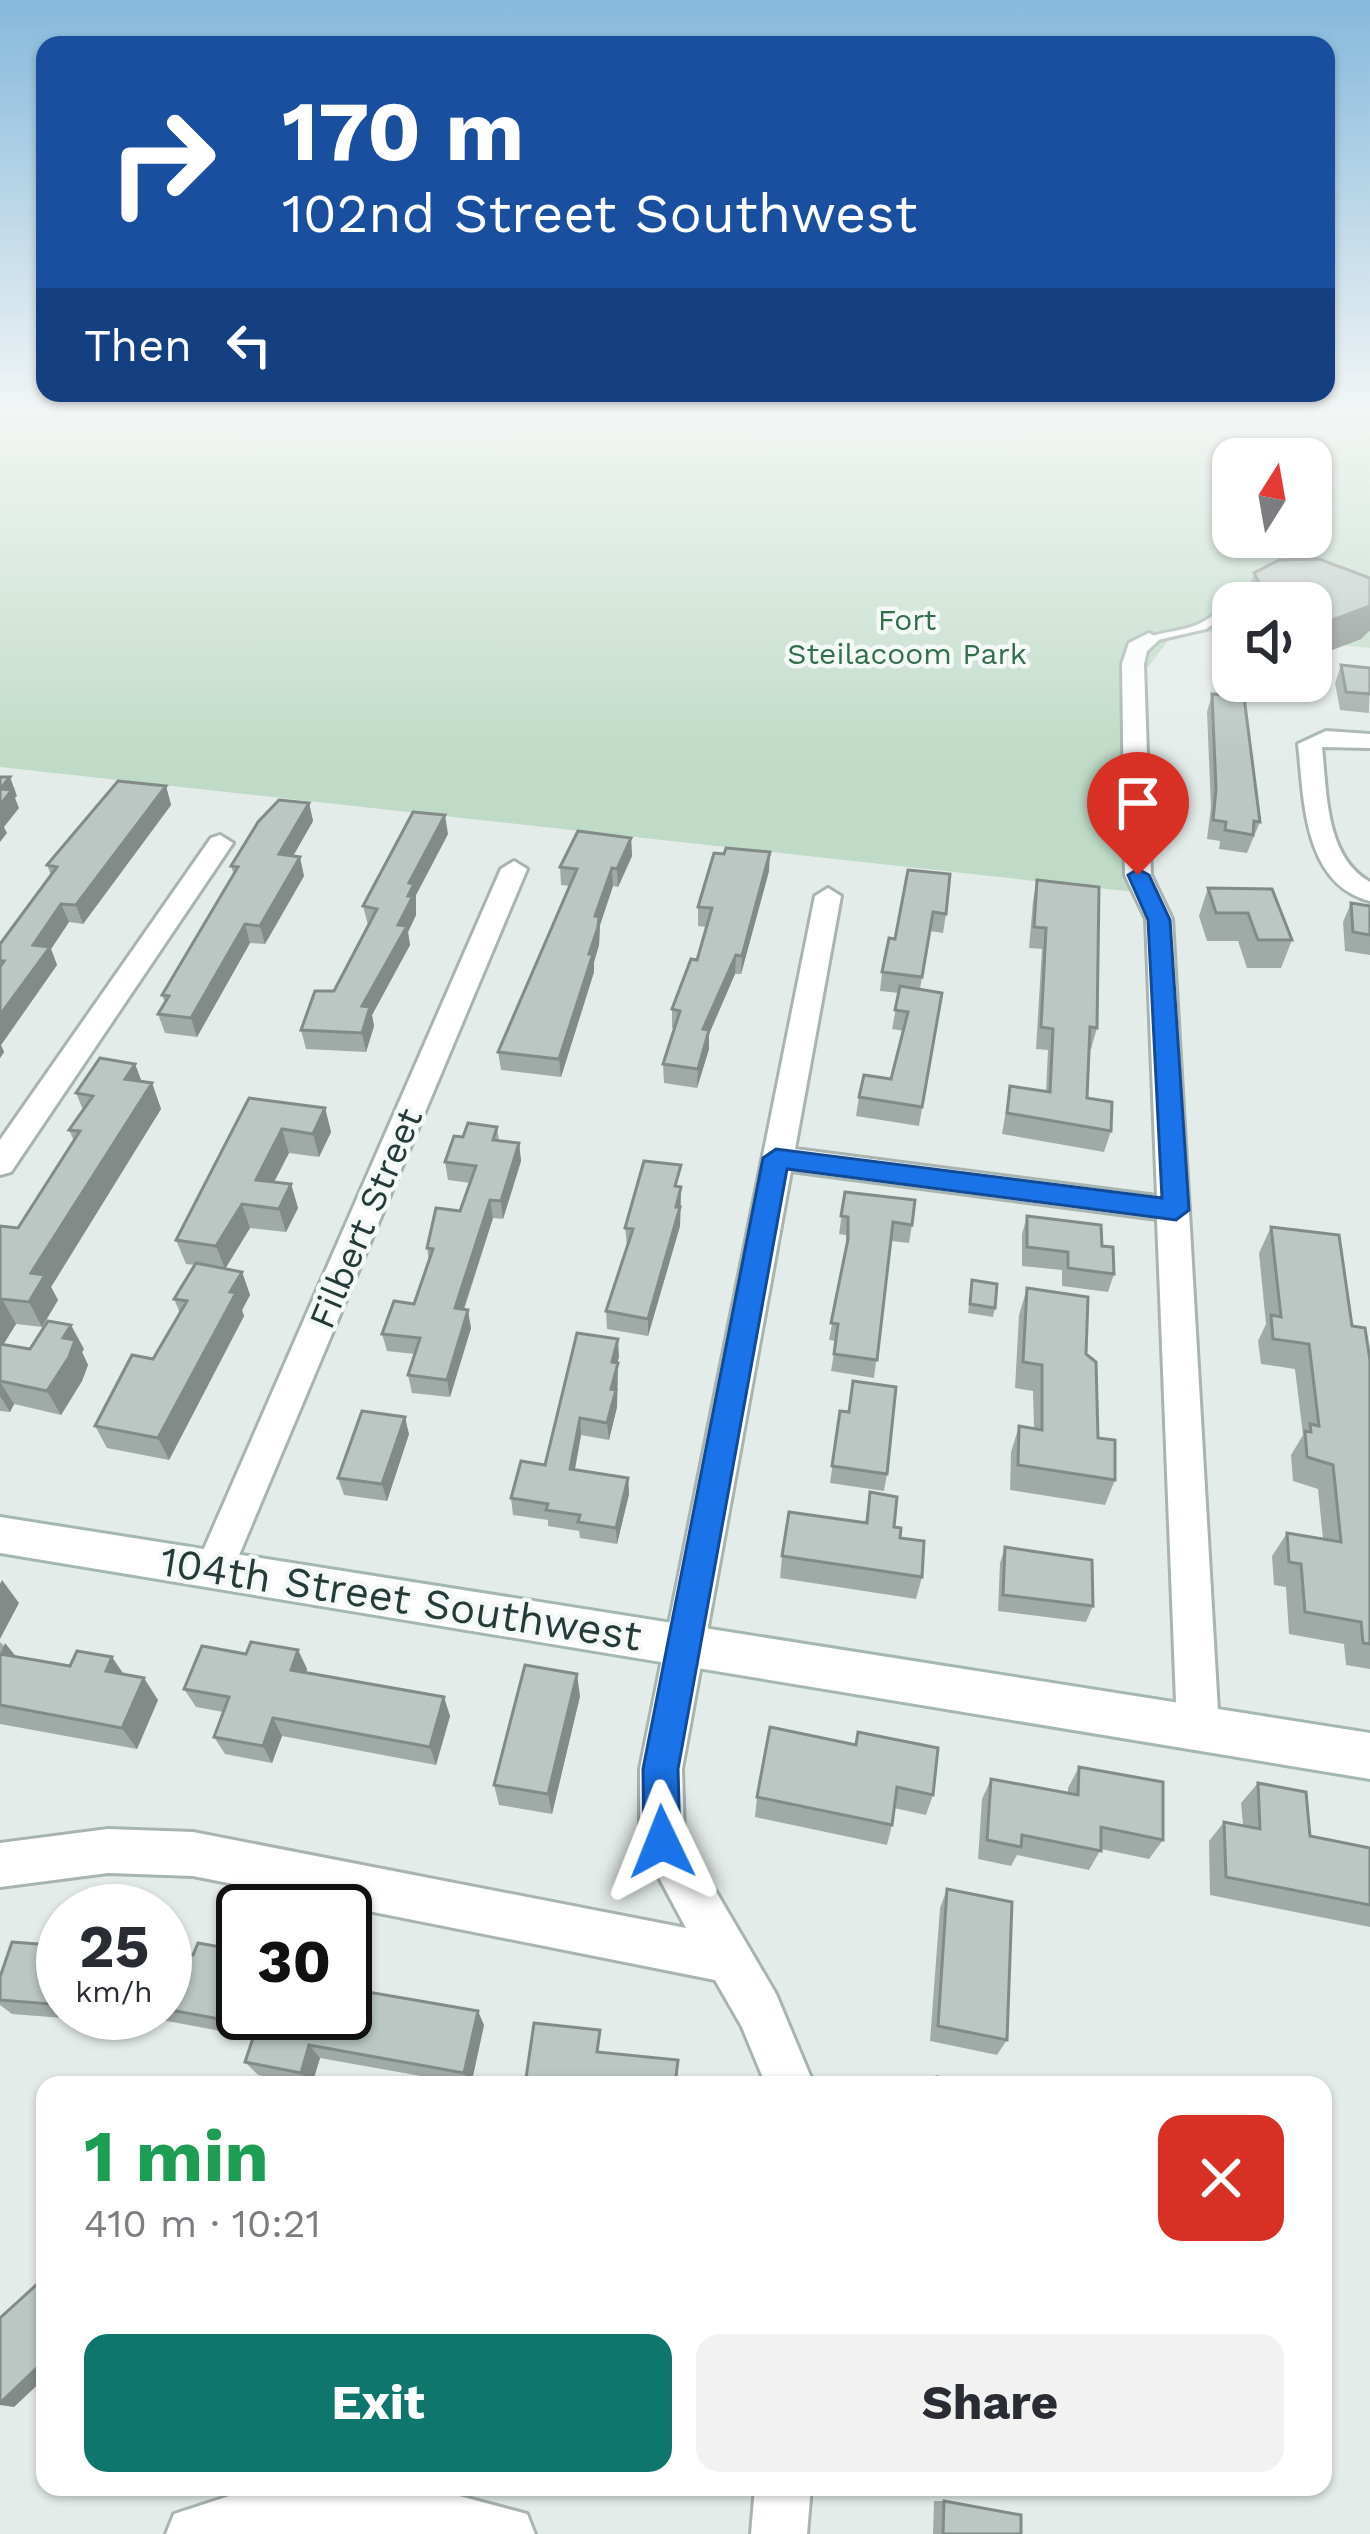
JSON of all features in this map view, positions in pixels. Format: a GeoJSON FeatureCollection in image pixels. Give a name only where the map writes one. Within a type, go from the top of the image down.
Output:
{"type":"FeatureCollection","features":[{"type":"Feature","properties":{"kind":"street"},"geometry":{"type":"LineString","coordinates":[[1149,639],[1137,648],[1133,664],[1138,875],[1159,920],[1198,1728]]}},
{"type":"Feature","properties":{"kind":"street"},"geometry":{"type":"LineString","coordinates":[[1370,741],[1326,737],[1310,744],[1328,852],[1342,877],[1370,893]]}},
{"type":"Feature","properties":{"kind":"street"},"geometry":{"type":"LineString","coordinates":[[0,1164],[220,843]]}},
{"type":"Feature","properties":{"kind":"street","name":"Filbert Street"},"geometry":{"type":"LineString","coordinates":[[215,1567],[514,869]]}},
{"type":"Feature","properties":{"kind":"street"},"geometry":{"type":"LineString","coordinates":[[786,2076],[732,1960],[662,1842],[661,1769],[828,896]]}},
{"type":"Feature","properties":{"kind":"street"},"geometry":{"type":"LineString","coordinates":[[776,1158],[1176,1210]]}},
{"type":"Feature","properties":{"kind":"street","name":"104th Street Southwest"},"geometry":{"type":"LineString","coordinates":[[0,1535],[1370,1756]]}},
{"type":"Feature","properties":{"kind":"street"},"geometry":{"type":"LineString","coordinates":[[0,1865],[108,1851],[193,1854],[732,1960]]}},
{"type":"Feature","properties":{"kind":"street"},"geometry":{"type":"LineString","coordinates":[[779,2534],[782,2496]]}},
{"type":"Feature","properties":{"kind":"street"},"geometry":{"type":"LineString","coordinates":[[194,2534],[287,2505],[328,2501],[391,2506],[507,2534]]}},
{"type":"Feature","properties":{"kind":"lane"},"geometry":{"type":"LineString","coordinates":[[1149,639],[1186,633],[1212,617]]}},
{"type":"Feature","properties":{"kind":"green space","name":"Fort Steilacoom Park"},"geometry":{"type":"Polygon","coordinates":[[[0,529],[1212,529],[1212,558],[1332,558],[1332,529],[1370,529],[1370,648],[1332,644],[1332,582],[1212,582],[1212,632],[1177,629],[1135,684],[1135,892],[0,767],[0,529]]]}},
{"type":"Feature","properties":{"kind":"building"},"geometry":{"type":"Polygon","coordinates":[[[1319,559],[1370,578],[1370,606],[1332,620],[1332,582],[1259,582],[1254,573],[1279,560],[1319,559]]]}},
{"type":"Feature","properties":{"kind":"building"},"geometry":{"type":"Polygon","coordinates":[[[1341,665],[1370,668],[1370,694],[1346,692],[1341,665]]]}},
{"type":"Feature","properties":{"kind":"building"},"geometry":{"type":"Polygon","coordinates":[[[1212,702],[1245,702],[1260,822],[1254,821],[1253,835],[1225,830],[1226,822],[1213,820],[1212,702]]]}},
{"type":"Feature","properties":{"kind":"building"},"geometry":{"type":"Polygon","coordinates":[[[118,781],[166,786],[76,905],[61,904],[33,945],[50,947],[0,1015],[4,961],[0,961],[0,944],[57,867],[47,865],[118,781]]]}},
{"type":"Feature","properties":{"kind":"building"},"geometry":{"type":"Polygon","coordinates":[[[0,789],[12,790],[0,805],[0,789]]]}},
{"type":"Feature","properties":{"kind":"building"},"geometry":{"type":"Polygon","coordinates":[[[279,800],[309,803],[279,854],[300,857],[260,926],[245,924],[191,1018],[158,1014],[169,996],[162,995],[238,867],[231,866],[258,822],[279,800]]]}},
{"type":"Feature","properties":{"kind":"building"},"geometry":{"type":"Polygon","coordinates":[[[413,812],[445,815],[409,883],[414,884],[408,896],[413,896],[398,925],[407,926],[362,1006],[370,1007],[362,1033],[301,1030],[315,991],[334,991],[377,909],[363,906],[413,812]]]}},
{"type":"Feature","properties":{"kind":"building"},"geometry":{"type":"Polygon","coordinates":[[[578,831],[631,838],[617,869],[612,868],[595,916],[599,917],[589,954],[593,954],[559,1059],[498,1052],[577,869],[560,867],[578,831]]]}},
{"type":"Feature","properties":{"kind":"building"},"geometry":{"type":"Polygon","coordinates":[[[726,848],[770,852],[742,956],[736,955],[703,1029],[709,1030],[698,1069],[663,1064],[680,1011],[672,1009],[691,959],[697,960],[712,908],[698,907],[714,853],[724,854],[726,848]]]}},
{"type":"Feature","properties":{"kind":"building"},"geometry":{"type":"Polygon","coordinates":[[[908,870],[950,874],[946,914],[933,912],[922,977],[882,972],[889,938],[895,939],[908,870]]]}},
{"type":"Feature","properties":{"kind":"building"},"geometry":{"type":"Polygon","coordinates":[[[1037,880],[1099,887],[1097,1028],[1090,1027],[1087,1098],[1112,1102],[1111,1131],[1007,1113],[1010,1086],[1050,1092],[1053,1029],[1041,1027],[1046,928],[1034,927],[1037,880]]]}},
{"type":"Feature","properties":{"kind":"building"},"geometry":{"type":"Polygon","coordinates":[[[1208,888],[1272,889],[1292,940],[1258,940],[1248,913],[1216,913],[1208,888]]]}},
{"type":"Feature","properties":{"kind":"building"},"geometry":{"type":"Polygon","coordinates":[[[1351,903],[1370,906],[1370,935],[1353,932],[1351,903]]]}},
{"type":"Feature","properties":{"kind":"building"},"geometry":{"type":"Polygon","coordinates":[[[900,986],[942,993],[922,1107],[859,1097],[864,1075],[891,1079],[908,1012],[895,1010],[900,986]]]}},
{"type":"Feature","properties":{"kind":"building"},"geometry":{"type":"Polygon","coordinates":[[[100,1058],[135,1064],[125,1079],[152,1083],[31,1273],[45,1275],[29,1302],[2,1299],[0,1303],[0,1226],[18,1228],[80,1131],[69,1130],[93,1096],[76,1093],[100,1058]]]}},
{"type":"Feature","properties":{"kind":"building"},"geometry":{"type":"Polygon","coordinates":[[[249,1098],[325,1108],[313,1134],[282,1129],[256,1180],[291,1184],[279,1209],[242,1204],[216,1246],[176,1240],[249,1098]]]}},
{"type":"Feature","properties":{"kind":"building"},"geometry":{"type":"Polygon","coordinates":[[[468,1123],[497,1127],[493,1140],[519,1143],[501,1201],[490,1200],[455,1308],[468,1310],[447,1380],[408,1375],[420,1338],[382,1334],[394,1301],[414,1304],[433,1249],[427,1248],[436,1208],[460,1211],[476,1166],[445,1162],[454,1136],[463,1137],[468,1123]]]}},
{"type":"Feature","properties":{"kind":"building"},"geometry":{"type":"Polygon","coordinates":[[[644,1161],[681,1165],[675,1186],[681,1187],[676,1207],[680,1207],[648,1319],[606,1311],[633,1229],[625,1228],[644,1161]]]}},
{"type":"Feature","properties":{"kind":"building"},"geometry":{"type":"Polygon","coordinates":[[[845,1192],[915,1200],[912,1225],[893,1222],[877,1360],[834,1354],[838,1324],[831,1323],[848,1239],[848,1217],[841,1216],[845,1192]]]}},
{"type":"Feature","properties":{"kind":"building"},"geometry":{"type":"Polygon","coordinates":[[[1027,1216],[1101,1225],[1102,1246],[1113,1247],[1114,1274],[1068,1268],[1068,1252],[1027,1247],[1027,1216]]]}},
{"type":"Feature","properties":{"kind":"building"},"geometry":{"type":"Polygon","coordinates":[[[1271,1227],[1339,1235],[1352,1326],[1365,1328],[1370,1360],[1370,1644],[1363,1643],[1361,1622],[1305,1612],[1301,1564],[1289,1562],[1287,1533],[1341,1542],[1333,1465],[1307,1457],[1305,1431],[1311,1432],[1310,1424],[1319,1426],[1309,1344],[1273,1339],[1271,1315],[1281,1317],[1271,1227]]]}},
{"type":"Feature","properties":{"kind":"building"},"geometry":{"type":"Polygon","coordinates":[[[196,1263],[242,1272],[230,1292],[236,1293],[158,1438],[95,1426],[132,1355],[153,1359],[187,1301],[174,1299],[196,1263]]]}},
{"type":"Feature","properties":{"kind":"building"},"geometry":{"type":"Polygon","coordinates":[[[972,1280],[997,1284],[995,1308],[970,1304],[972,1280]]]}},
{"type":"Feature","properties":{"kind":"building"},"geometry":{"type":"Polygon","coordinates":[[[1027,1288],[1088,1297],[1086,1354],[1096,1362],[1098,1438],[1115,1440],[1115,1480],[1018,1465],[1019,1426],[1042,1430],[1042,1365],[1023,1362],[1027,1288]]]}},
{"type":"Feature","properties":{"kind":"building"},"geometry":{"type":"Polygon","coordinates":[[[48,1321],[71,1325],[63,1338],[75,1340],[47,1391],[0,1381],[0,1344],[30,1349],[48,1321]]]}},
{"type":"Feature","properties":{"kind":"building"},"geometry":{"type":"Polygon","coordinates":[[[577,1333],[618,1339],[612,1362],[618,1363],[611,1389],[616,1390],[607,1423],[580,1418],[570,1469],[628,1478],[616,1528],[578,1522],[580,1515],[511,1498],[521,1461],[545,1465],[577,1333]]]}},
{"type":"Feature","properties":{"kind":"building"},"geometry":{"type":"Polygon","coordinates":[[[853,1381],[896,1387],[887,1474],[832,1466],[840,1411],[849,1412],[853,1381]]]}},
{"type":"Feature","properties":{"kind":"building"},"geometry":{"type":"Polygon","coordinates":[[[362,1411],[405,1417],[382,1484],[338,1478],[362,1411]]]}},
{"type":"Feature","properties":{"kind":"building"},"geometry":{"type":"Polygon","coordinates":[[[870,1492],[897,1497],[894,1527],[901,1528],[900,1538],[924,1541],[922,1577],[782,1556],[789,1512],[867,1523],[870,1492]]]}},
{"type":"Feature","properties":{"kind":"building"},"geometry":{"type":"Polygon","coordinates":[[[1005,1547],[1092,1560],[1093,1606],[1003,1595],[1005,1547]]]}},
{"type":"Feature","properties":{"kind":"building"},"geometry":{"type":"Polygon","coordinates":[[[251,1642],[298,1650],[291,1670],[444,1697],[430,1747],[273,1718],[263,1746],[214,1737],[229,1697],[184,1689],[202,1646],[246,1654],[251,1642]]]}},
{"type":"Feature","properties":{"kind":"building"},"geometry":{"type":"Polygon","coordinates":[[[77,1651],[112,1657],[106,1671],[144,1678],[122,1728],[0,1705],[0,1654],[70,1666],[77,1651]]]}},
{"type":"Feature","properties":{"kind":"building"},"geometry":{"type":"Polygon","coordinates":[[[525,1665],[577,1674],[548,1794],[494,1785],[525,1665]]]}},
{"type":"Feature","properties":{"kind":"building"},"geometry":{"type":"Polygon","coordinates":[[[770,1727],[856,1745],[858,1732],[938,1748],[933,1795],[897,1787],[892,1825],[757,1797],[770,1727]]]}},
{"type":"Feature","properties":{"kind":"building"},"geometry":{"type":"Polygon","coordinates":[[[1079,1767],[1163,1782],[1163,1840],[1101,1827],[1101,1851],[1022,1835],[1021,1847],[987,1840],[991,1779],[1078,1795],[1079,1767]]]}},
{"type":"Feature","properties":{"kind":"building"},"geometry":{"type":"Polygon","coordinates":[[[1258,1783],[1306,1792],[1310,1836],[1370,1848],[1370,1905],[1226,1877],[1224,1822],[1260,1829],[1258,1783]]]}},
{"type":"Feature","properties":{"kind":"building"},"geometry":{"type":"Polygon","coordinates":[[[947,1889],[1012,1902],[1007,2040],[938,2026],[947,1889]]]}},
{"type":"Feature","properties":{"kind":"building"},"geometry":{"type":"Polygon","coordinates":[[[12,1942],[36,1944],[36,2003],[0,2000],[0,1977],[12,1942]]]}},
{"type":"Feature","properties":{"kind":"building"},"geometry":{"type":"Polygon","coordinates":[[[198,1943],[216,1946],[216,2018],[192,2014],[193,1955],[198,1943]]]}},
{"type":"Feature","properties":{"kind":"building"},"geometry":{"type":"Polygon","coordinates":[[[372,1993],[478,2011],[464,2073],[309,2045],[301,2073],[245,2062],[252,2040],[372,2040],[372,1993]]]}},
{"type":"Feature","properties":{"kind":"building"},"geometry":{"type":"Polygon","coordinates":[[[534,2023],[600,2030],[597,2052],[678,2060],[676,2076],[526,2076],[534,2023]]]}},
{"type":"Feature","properties":{"kind":"building"},"geometry":{"type":"Polygon","coordinates":[[[36,2285],[36,2369],[0,2403],[0,2318],[36,2285]]]}},
{"type":"Feature","properties":{"kind":"building"},"geometry":{"type":"Polygon","coordinates":[[[944,2501],[1021,2515],[1021,2534],[943,2534],[944,2501]]]}},
{"type":"Feature","properties":{"kind":"route"},"geometry":{"type":"LineString","coordinates":[[662,1842],[661,1769],[776,1158],[1176,1210],[1159,920],[1138,875]]}}]}
